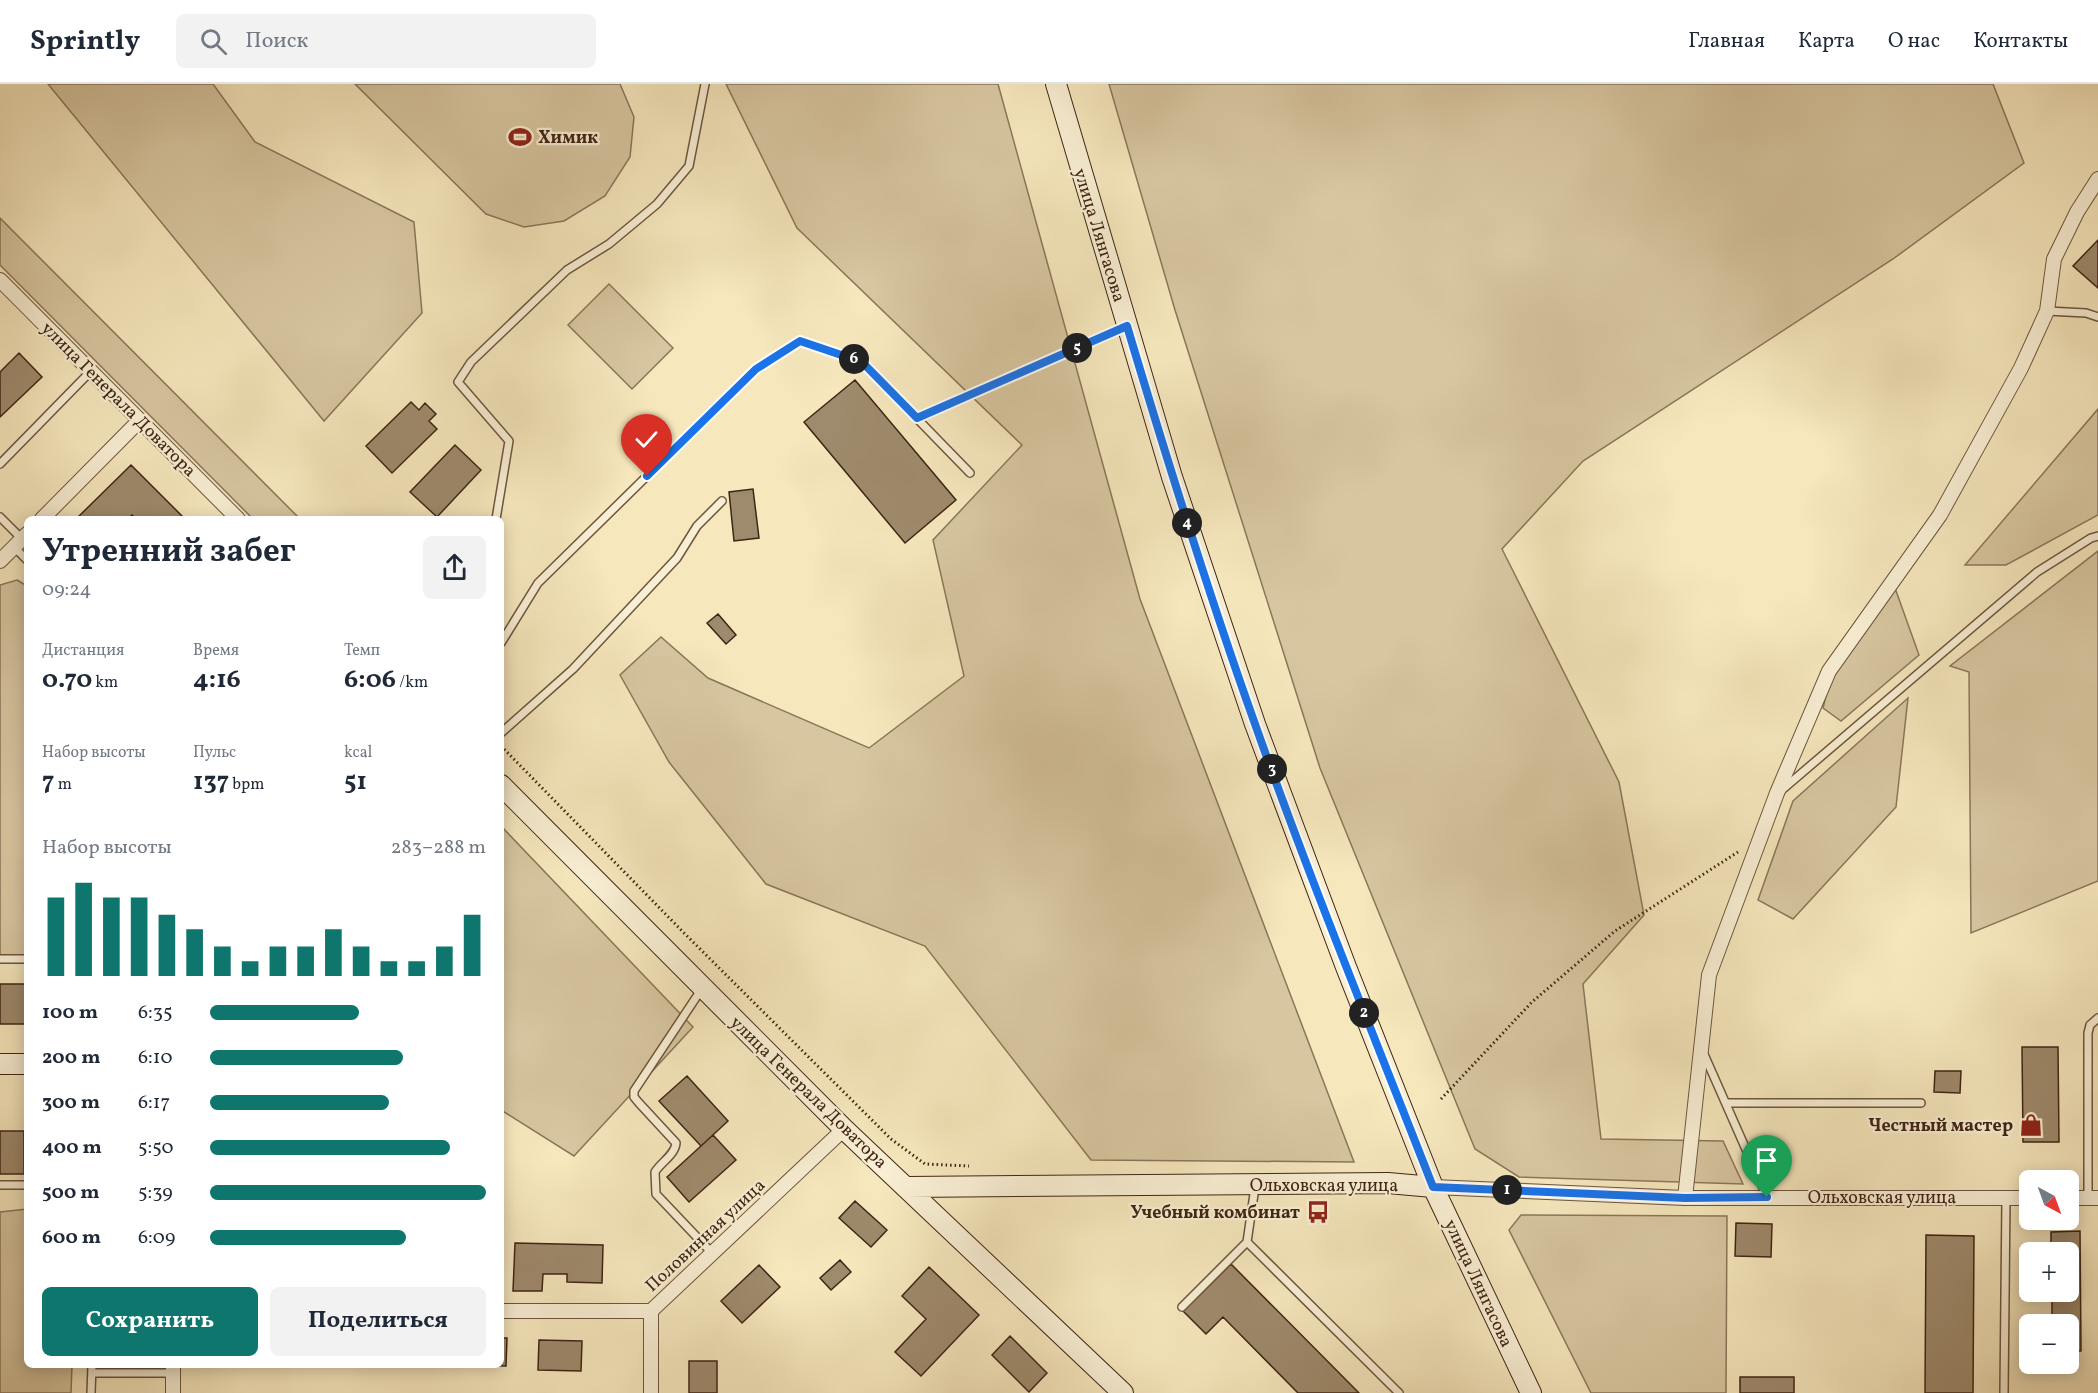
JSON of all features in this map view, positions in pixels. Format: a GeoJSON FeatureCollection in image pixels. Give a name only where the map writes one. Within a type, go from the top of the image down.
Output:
{"type":"FeatureCollection","features":[{"type":"Feature","properties":{"kind":"street","name":"улица Лянгасова"},"geometry":{"type":"LineString","coordinates":[[1056,84],[1172,477],[1255,724],[1346,967],[1433,1187],[1532,1393]]}},
{"type":"Feature","properties":{"kind":"street"},"geometry":{"type":"LineString","coordinates":[[1685,1198],[1709,975],[1777,793],[1829,671],[1940,515],[2021,368],[2047,311],[2054,259],[2077,212],[2098,179]]}},
{"type":"Feature","properties":{"kind":"street","name":"улица Генерала Доватора"},"geometry":{"type":"LineString","coordinates":[[0,280],[235,516]]}},
{"type":"Feature","properties":{"kind":"street"},"geometry":{"type":"LineString","coordinates":[[45,516],[140,420]]}},
{"type":"Feature","properties":{"kind":"street"},"geometry":{"type":"LineString","coordinates":[[0,561],[21,540]]}},
{"type":"Feature","properties":{"kind":"street","name":"улица Генерала Доватора"},"geometry":{"type":"LineString","coordinates":[[504,789],[844,1129],[1123,1393]]}},
{"type":"Feature","properties":{"kind":"street"},"geometry":{"type":"LineString","coordinates":[[0,1065],[24,1064]]}},
{"type":"Feature","properties":{"kind":"street","name":"Половинная улица"},"geometry":{"type":"LineString","coordinates":[[651,1393],[651,1311],[844,1129]]}},
{"type":"Feature","properties":{"kind":"street","name":"Ольховская улица"},"geometry":{"type":"LineString","coordinates":[[907,1187],[1388,1183],[1685,1198],[2019,1198]]}},
{"type":"Feature","properties":{"kind":"street"},"geometry":{"type":"LineString","coordinates":[[504,1311],[651,1311]]}},
{"type":"Feature","properties":{"kind":"street"},"geometry":{"type":"LineString","coordinates":[[173,1369],[173,1393]]}},
{"type":"Feature","properties":{"kind":"lane"},"geometry":{"type":"LineString","coordinates":[[496,516],[508,441],[458,382],[471,362],[567,270],[609,244],[657,204],[683,174],[689,166],[705,84]]}},
{"type":"Feature","properties":{"kind":"lane"},"geometry":{"type":"LineString","coordinates":[[2047,311],[2086,313],[2098,317]]}},
{"type":"Feature","properties":{"kind":"lane"},"geometry":{"type":"LineString","coordinates":[[917,418],[1127,326]]}},
{"type":"Feature","properties":{"kind":"lane"},"geometry":{"type":"LineString","coordinates":[[504,638],[538,583],[756,369],[800,341],[862,362],[970,473]]}},
{"type":"Feature","properties":{"kind":"lane"},"geometry":{"type":"LineString","coordinates":[[0,464],[92,371]]}},
{"type":"Feature","properties":{"kind":"lane"},"geometry":{"type":"LineString","coordinates":[[504,730],[573,669],[677,558],[697,526],[722,501]]}},
{"type":"Feature","properties":{"kind":"lane"},"geometry":{"type":"LineString","coordinates":[[0,517],[21,540]]}},
{"type":"Feature","properties":{"kind":"lane"},"geometry":{"type":"LineString","coordinates":[[1777,793],[2037,572],[2091,538],[2098,536]]}},
{"type":"Feature","properties":{"kind":"lane"},"geometry":{"type":"LineString","coordinates":[[0,959],[24,959]]}},
{"type":"Feature","properties":{"kind":"lane"},"geometry":{"type":"LineString","coordinates":[[703,987],[633,1091],[634,1097],[676,1143],[673,1153],[655,1172],[656,1194],[712,1253]]}},
{"type":"Feature","properties":{"kind":"lane"},"geometry":{"type":"LineString","coordinates":[[2093,1198],[2088,1032],[2090,1025],[2098,1018]]}},
{"type":"Feature","properties":{"kind":"lane"},"geometry":{"type":"LineString","coordinates":[[1701,1047],[1767,1197]]}},
{"type":"Feature","properties":{"kind":"lane"},"geometry":{"type":"LineString","coordinates":[[1726,1103],[1921,1103]]}},
{"type":"Feature","properties":{"kind":"lane"},"geometry":{"type":"LineString","coordinates":[[1182,1307],[1247,1242],[1255,1184]]}},
{"type":"Feature","properties":{"kind":"lane"},"geometry":{"type":"LineString","coordinates":[[0,1185],[24,1185]]}},
{"type":"Feature","properties":{"kind":"lane"},"geometry":{"type":"LineString","coordinates":[[2004,1393],[2006,1198]]}},
{"type":"Feature","properties":{"kind":"lane"},"geometry":{"type":"LineString","coordinates":[[1247,1242],[1399,1393]]}},
{"type":"Feature","properties":{"kind":"lane"},"geometry":{"type":"LineString","coordinates":[[92,1393],[92,1369],[173,1369]]}},
{"type":"Feature","properties":{"kind":"path"},"geometry":{"type":"LineString","coordinates":[[504,749],[686,935],[891,1139],[925,1164],[975,1167]]}},
{"type":"Feature","properties":{"kind":"path"},"geometry":{"type":"LineString","coordinates":[[1441,1099],[1532,1002],[1616,931],[1760,838]]}},
{"type":"Feature","properties":{"kind":"shaded area"},"geometry":{"type":"Polygon","coordinates":[[[48,84],[213,84],[255,142],[414,222],[422,313],[324,421],[48,84]]]}},
{"type":"Feature","properties":{"kind":"shaded area","name":"Химик"},"geometry":{"type":"Polygon","coordinates":[[[355,84],[620,84],[634,117],[630,157],[605,196],[564,221],[524,227],[486,214],[355,84]]]}},
{"type":"Feature","properties":{"kind":"shaded area"},"geometry":{"type":"Polygon","coordinates":[[[726,84],[998,84],[1140,599],[1354,1162],[1091,1160],[925,946],[766,884],[669,762],[620,675],[661,637],[708,678],[869,748],[964,676],[933,540],[1022,445],[797,228],[726,84]]]}},
{"type":"Feature","properties":{"kind":"shaded area"},"geometry":{"type":"Polygon","coordinates":[[[1109,84],[1993,84],[2024,163],[1893,259],[1583,461],[1502,549],[1619,782],[1644,915],[1583,984],[1601,1139],[1723,1141],[1743,1184],[1519,1177],[1475,1149],[1320,768],[1175,310],[1109,84]]]}},
{"type":"Feature","properties":{"kind":"shaded area"},"geometry":{"type":"Polygon","coordinates":[[[0,218],[297,516],[250,516],[0,265],[0,218]]]}},
{"type":"Feature","properties":{"kind":"shaded area"},"geometry":{"type":"Polygon","coordinates":[[[609,284],[673,348],[632,389],[568,325],[609,284]]]}},
{"type":"Feature","properties":{"kind":"shaded area"},"geometry":{"type":"Polygon","coordinates":[[[2098,409],[2098,515],[2006,565],[1965,565],[2098,409]]]}},
{"type":"Feature","properties":{"kind":"shaded area"},"geometry":{"type":"Polygon","coordinates":[[[2098,551],[2098,881],[1971,933],[1969,672],[1950,666],[2098,551]]]}},
{"type":"Feature","properties":{"kind":"shaded area"},"geometry":{"type":"Polygon","coordinates":[[[17,580],[24,584],[24,957],[0,958],[0,585],[17,580]]]}},
{"type":"Feature","properties":{"kind":"shaded area"},"geometry":{"type":"Polygon","coordinates":[[[1895,588],[1919,655],[1841,721],[1823,708],[1832,673],[1895,588]]]}},
{"type":"Feature","properties":{"kind":"shaded area"},"geometry":{"type":"Polygon","coordinates":[[[1908,698],[1896,807],[1793,919],[1758,900],[1793,801],[1908,698]]]}},
{"type":"Feature","properties":{"kind":"shaded area"},"geometry":{"type":"Polygon","coordinates":[[[504,829],[693,1027],[574,1156],[504,1112],[504,829]]]}},
{"type":"Feature","properties":{"kind":"shaded area"},"geometry":{"type":"Polygon","coordinates":[[[24,1209],[24,1368],[72,1368],[71,1393],[0,1393],[0,1212],[24,1209]]]}},
{"type":"Feature","properties":{"kind":"shaded area"},"geometry":{"type":"Polygon","coordinates":[[[1521,1215],[1727,1216],[1726,1393],[1591,1393],[1509,1230],[1521,1215]]]}},
{"type":"Feature","properties":{"kind":"building"},"geometry":{"type":"Polygon","coordinates":[[[2098,240],[2098,288],[2073,266],[2098,240]]]}},
{"type":"Feature","properties":{"kind":"building"},"geometry":{"type":"Polygon","coordinates":[[[19,353],[42,377],[0,417],[0,372],[19,353]]]}},
{"type":"Feature","properties":{"kind":"building"},"geometry":{"type":"Polygon","coordinates":[[[855,380],[956,500],[905,543],[804,422],[855,380]]]}},
{"type":"Feature","properties":{"kind":"building"},"geometry":{"type":"Polygon","coordinates":[[[411,402],[419,410],[425,403],[436,414],[429,421],[437,429],[392,473],[366,446],[411,402]]]}},
{"type":"Feature","properties":{"kind":"building"},"geometry":{"type":"Polygon","coordinates":[[[455,445],[481,470],[438,516],[410,492],[455,445]]]}},
{"type":"Feature","properties":{"kind":"building"},"geometry":{"type":"Polygon","coordinates":[[[131,465],[182,516],[132,515],[79,516],[131,465]]]}},
{"type":"Feature","properties":{"kind":"building"},"geometry":{"type":"Polygon","coordinates":[[[753,489],[759,538],[734,541],[729,492],[753,489]]]}},
{"type":"Feature","properties":{"kind":"building"},"geometry":{"type":"Polygon","coordinates":[[[718,614],[736,635],[726,644],[707,623],[718,614]]]}},
{"type":"Feature","properties":{"kind":"building"},"geometry":{"type":"Polygon","coordinates":[[[0,984],[24,984],[24,1024],[0,1024],[0,984]]]}},
{"type":"Feature","properties":{"kind":"building"},"geometry":{"type":"Polygon","coordinates":[[[2022,1047],[2058,1047],[2059,1142],[2023,1142],[2022,1047]]]}},
{"type":"Feature","properties":{"kind":"building"},"geometry":{"type":"Polygon","coordinates":[[[1935,1071],[1961,1071],[1960,1093],[1934,1092],[1935,1071]]]}},
{"type":"Feature","properties":{"kind":"building"},"geometry":{"type":"Polygon","coordinates":[[[687,1076],[728,1121],[701,1146],[659,1101],[687,1076]]]}},
{"type":"Feature","properties":{"kind":"building"},"geometry":{"type":"Polygon","coordinates":[[[0,1131],[24,1131],[24,1174],[0,1174],[0,1131]]]}},
{"type":"Feature","properties":{"kind":"building"},"geometry":{"type":"Polygon","coordinates":[[[713,1135],[736,1160],[689,1202],[667,1177],[713,1135]]]}},
{"type":"Feature","properties":{"kind":"building"},"geometry":{"type":"Polygon","coordinates":[[[855,1201],[887,1230],[871,1247],[839,1218],[855,1201]]]}},
{"type":"Feature","properties":{"kind":"building"},"geometry":{"type":"Polygon","coordinates":[[[1736,1223],[1772,1224],[1771,1257],[1735,1256],[1736,1223]]]}},
{"type":"Feature","properties":{"kind":"building"},"geometry":{"type":"Polygon","coordinates":[[[2080,1231],[2081,1351],[2079,1351],[2079,1314],[2052,1314],[2052,1302],[2079,1302],[2079,1242],[2051,1242],[2051,1232],[2080,1231]]]}},
{"type":"Feature","properties":{"kind":"building"},"geometry":{"type":"Polygon","coordinates":[[[1926,1235],[1974,1236],[1973,1393],[1925,1393],[1926,1235]]]}},
{"type":"Feature","properties":{"kind":"building"},"geometry":{"type":"Polygon","coordinates":[[[515,1243],[603,1245],[602,1283],[567,1282],[567,1274],[543,1274],[542,1291],[513,1291],[515,1243]]]}},
{"type":"Feature","properties":{"kind":"building"},"geometry":{"type":"Polygon","coordinates":[[[840,1260],[851,1272],[831,1290],[820,1278],[840,1260]]]}},
{"type":"Feature","properties":{"kind":"building"},"geometry":{"type":"Polygon","coordinates":[[[1231,1264],[1359,1393],[1298,1393],[1223,1317],[1206,1334],[1183,1311],[1231,1264]]]}},
{"type":"Feature","properties":{"kind":"building"},"geometry":{"type":"Polygon","coordinates":[[[759,1265],[780,1287],[742,1323],[721,1301],[759,1265]]]}},
{"type":"Feature","properties":{"kind":"building"},"geometry":{"type":"Polygon","coordinates":[[[929,1267],[979,1315],[921,1376],[895,1352],[926,1319],[902,1296],[929,1267]]]}},
{"type":"Feature","properties":{"kind":"building"},"geometry":{"type":"Polygon","coordinates":[[[1010,1336],[1047,1373],[1029,1392],[992,1355],[1010,1336]]]}},
{"type":"Feature","properties":{"kind":"building"},"geometry":{"type":"Polygon","coordinates":[[[504,1338],[507,1338],[506,1366],[504,1366],[504,1338]]]}},
{"type":"Feature","properties":{"kind":"building"},"geometry":{"type":"Polygon","coordinates":[[[539,1340],[582,1341],[581,1371],[538,1370],[539,1340]]]}},
{"type":"Feature","properties":{"kind":"building"},"geometry":{"type":"Polygon","coordinates":[[[689,1361],[717,1361],[717,1393],[689,1393],[689,1361]]]}},
{"type":"Feature","properties":{"kind":"building"},"geometry":{"type":"Polygon","coordinates":[[[1740,1377],[1794,1377],[1794,1393],[1740,1393],[1740,1377]]]}},
{"type":"Feature","properties":{"kind":"place","name":"Химик"},"geometry":{"type":"Point","coordinates":[520,137]}},
{"type":"Feature","properties":{"kind":"place","name":"Честный мастер"},"geometry":{"type":"Point","coordinates":[2031,1125]}},
{"type":"Feature","properties":{"kind":"place","name":"Учебный комбинат"},"geometry":{"type":"Point","coordinates":[1318,1212]}},
{"type":"Feature","properties":{"kind":"route"},"geometry":{"type":"LineString","coordinates":[[647,476],[756,369],[800,341],[862,362],[917,418],[1127,326],[1172,477],[1255,724],[1346,967],[1433,1187],[1685,1198],[1767,1197]]}}]}
